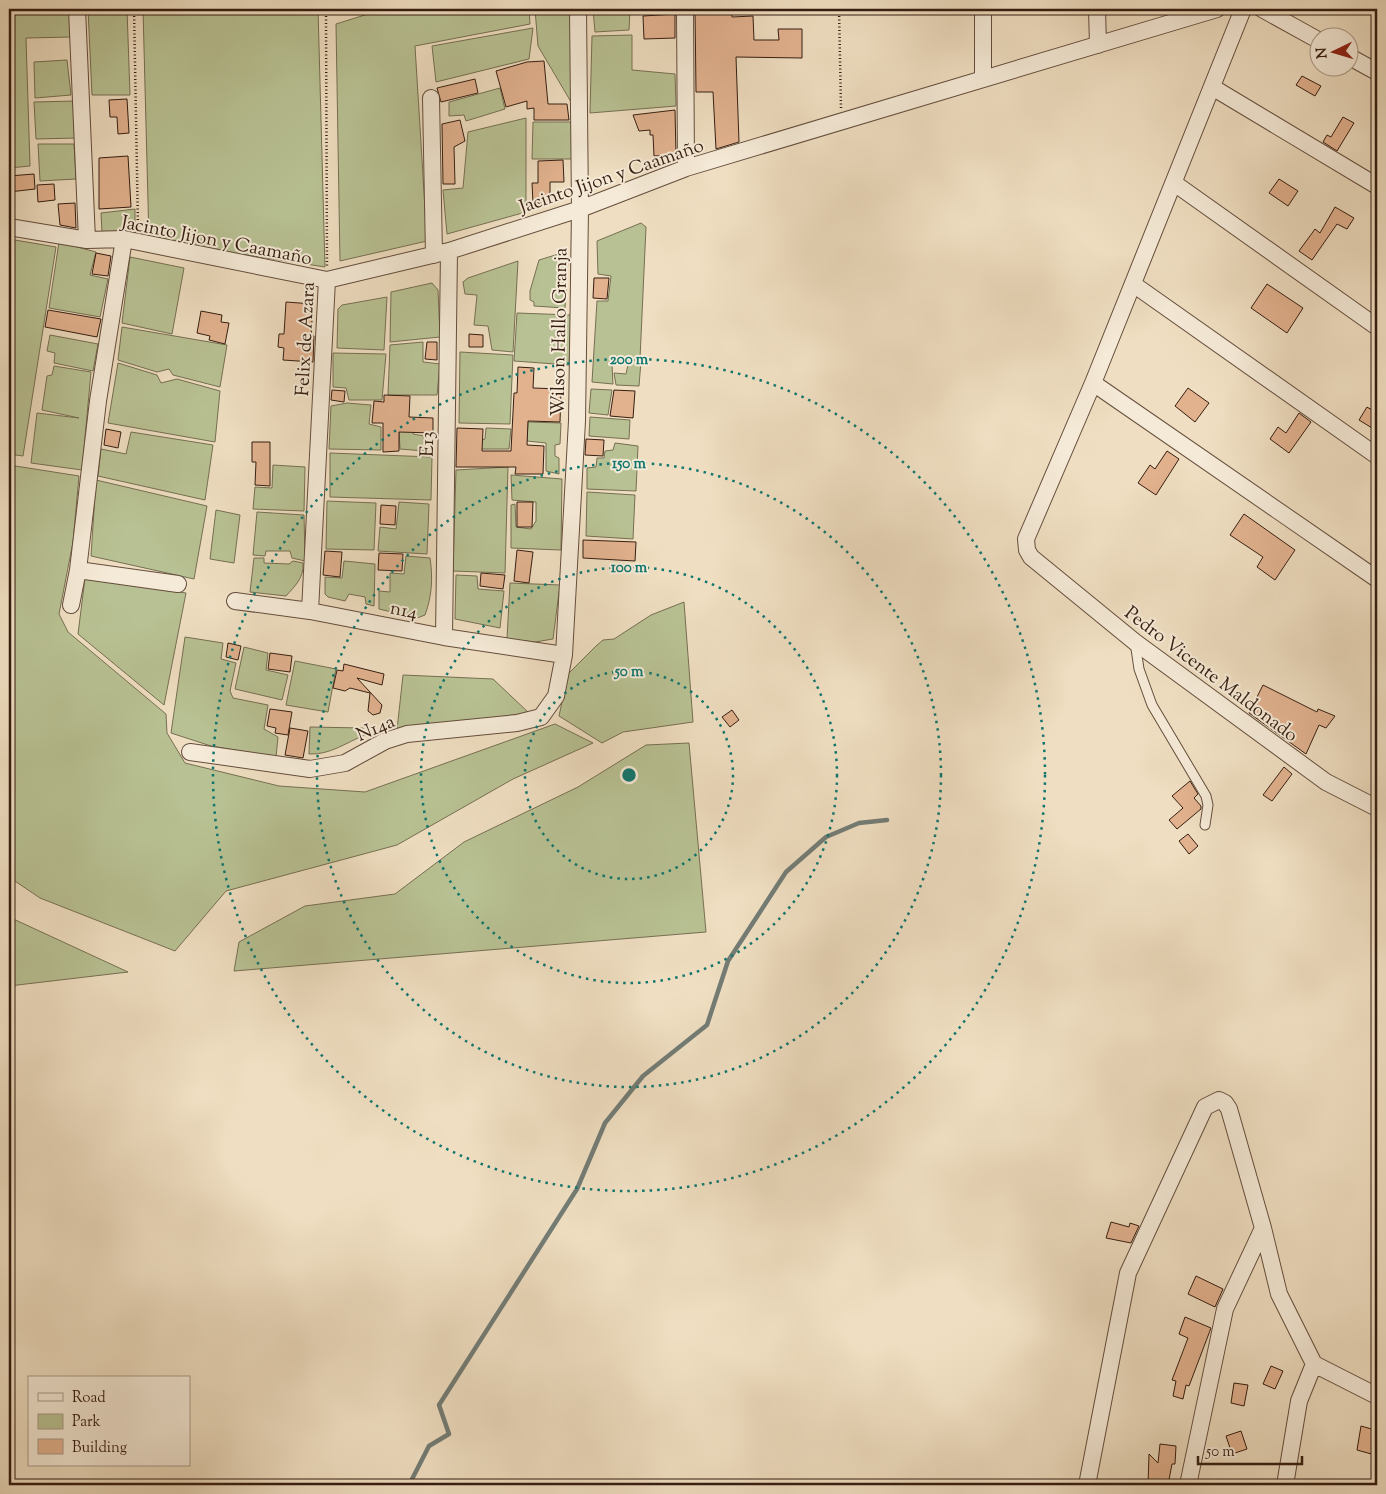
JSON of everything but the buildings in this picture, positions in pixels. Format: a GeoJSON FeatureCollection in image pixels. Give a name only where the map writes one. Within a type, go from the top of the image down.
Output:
{"type":"FeatureCollection","features":[{"type":"Feature","properties":{"kind":"street"},"geometry":{"type":"LineString","coordinates":[[77,9],[86,240]]}},
{"type":"Feature","properties":{"kind":"street","name":"Wilson Hallo Granja"},"geometry":{"type":"LineString","coordinates":[[564,655],[577,421],[580,209],[578,9]]}},
{"type":"Feature","properties":{"kind":"street"},"geometry":{"type":"LineString","coordinates":[[685,9],[686,168]]}},
{"type":"Feature","properties":{"kind":"street"},"geometry":{"type":"LineString","coordinates":[[983,9],[983,79]]}},
{"type":"Feature","properties":{"kind":"street"},"geometry":{"type":"LineString","coordinates":[[1097,9],[1098,44]]}},
{"type":"Feature","properties":{"kind":"street","name":"Jacinto Jijon y Caamaño"},"geometry":{"type":"LineString","coordinates":[[9,227],[86,240],[131,240],[327,280],[441,253],[580,209],[686,168],[1098,44],[1178,14],[1217,9]]}},
{"type":"Feature","properties":{"kind":"street"},"geometry":{"type":"LineString","coordinates":[[1243,9],[1094,383],[1377,579]]}},
{"type":"Feature","properties":{"kind":"street"},"geometry":{"type":"LineString","coordinates":[[1262,9],[1308,34]]}},
{"type":"Feature","properties":{"kind":"street"},"geometry":{"type":"LineString","coordinates":[[1358,62],[1377,72]]}},
{"type":"Feature","properties":{"kind":"street"},"geometry":{"type":"LineString","coordinates":[[1212,87],[1377,186]]}},
{"type":"Feature","properties":{"kind":"street","name":"E13"},"geometry":{"type":"LineString","coordinates":[[432,98],[441,253],[444,637]]}},
{"type":"Feature","properties":{"kind":"street"},"geometry":{"type":"LineString","coordinates":[[1174,183],[1377,327]]}},
{"type":"Feature","properties":{"kind":"street"},"geometry":{"type":"LineString","coordinates":[[71,605],[78,570],[98,401],[131,240]]}},
{"type":"Feature","properties":{"kind":"street","name":"Felix de Azara"},"geometry":{"type":"LineString","coordinates":[[310,611],[327,280]]}},
{"type":"Feature","properties":{"kind":"street"},"geometry":{"type":"LineString","coordinates":[[1133,284],[1377,456]]}},
{"type":"Feature","properties":{"kind":"street","name":"Pedro Vicente Maldonado"},"geometry":{"type":"LineString","coordinates":[[1094,383],[1026,539],[1026,550],[1031,557],[1135,642],[1326,782],[1377,808]]}},
{"type":"Feature","properties":{"kind":"street"},"geometry":{"type":"LineString","coordinates":[[78,570],[178,584]]}},
{"type":"Feature","properties":{"kind":"street","name":"n14"},"geometry":{"type":"LineString","coordinates":[[235,601],[310,611],[444,637],[564,655]]}},
{"type":"Feature","properties":{"kind":"street","name":"N14a"},"geometry":{"type":"LineString","coordinates":[[190,752],[310,769],[345,763],[384,741],[402,735],[517,723],[540,717],[556,696],[564,655]]}},
{"type":"Feature","properties":{"kind":"street"},"geometry":{"type":"LineString","coordinates":[[1087,1485],[1128,1273],[1205,1107],[1211,1102],[1218,1100],[1225,1103],[1230,1109],[1279,1294],[1314,1364],[1377,1396]]}},
{"type":"Feature","properties":{"kind":"street"},"geometry":{"type":"LineString","coordinates":[[1188,1485],[1225,1309],[1263,1228]]}},
{"type":"Feature","properties":{"kind":"street"},"geometry":{"type":"LineString","coordinates":[[1285,1485],[1299,1401],[1314,1364]]}},
{"type":"Feature","properties":{"kind":"lane"},"geometry":{"type":"LineString","coordinates":[[1135,642],[1144,688],[1206,796],[1208,805],[1205,825]]}},
{"type":"Feature","properties":{"kind":"path"},"geometry":{"type":"LineString","coordinates":[[131,240],[134,9]]}},
{"type":"Feature","properties":{"kind":"path","name":"Felix de Azara"},"geometry":{"type":"LineString","coordinates":[[326,9],[327,280]]}},
{"type":"Feature","properties":{"kind":"path"},"geometry":{"type":"LineString","coordinates":[[840,9],[841,122]]}},
{"type":"Feature","properties":{"kind":"green space"},"geometry":{"type":"Polygon","coordinates":[[[9,9],[71,9],[72,37],[26,38],[30,166],[9,168],[9,9]]]}},
{"type":"Feature","properties":{"kind":"green space"},"geometry":{"type":"Polygon","coordinates":[[[88,9],[127,9],[130,95],[92,95],[88,9]]]}},
{"type":"Feature","properties":{"kind":"green space"},"geometry":{"type":"Polygon","coordinates":[[[143,9],[318,9],[325,267],[149,240],[143,9]]]}},
{"type":"Feature","properties":{"kind":"green space"},"geometry":{"type":"Polygon","coordinates":[[[384,9],[529,9],[530,24],[415,46],[427,241],[340,261],[336,24],[384,9]]]}},
{"type":"Feature","properties":{"kind":"green space"},"geometry":{"type":"Polygon","coordinates":[[[535,9],[569,9],[575,15],[574,107],[538,46],[535,9]]]}},
{"type":"Feature","properties":{"kind":"green space"},"geometry":{"type":"Polygon","coordinates":[[[593,9],[630,9],[629,30],[595,32],[593,9]]]}},
{"type":"Feature","properties":{"kind":"green space"},"geometry":{"type":"Polygon","coordinates":[[[533,28],[529,59],[436,82],[432,46],[533,28]]]}},
{"type":"Feature","properties":{"kind":"green space"},"geometry":{"type":"Polygon","coordinates":[[[632,35],[632,70],[675,74],[676,106],[590,113],[592,36],[632,35]]]}},
{"type":"Feature","properties":{"kind":"green space"},"geometry":{"type":"Polygon","coordinates":[[[67,60],[71,95],[35,98],[34,62],[67,60]]]}},
{"type":"Feature","properties":{"kind":"green space"},"geometry":{"type":"Polygon","coordinates":[[[500,88],[505,109],[466,121],[464,115],[449,116],[449,102],[500,88]]]}},
{"type":"Feature","properties":{"kind":"green space"},"geometry":{"type":"Polygon","coordinates":[[[76,101],[77,138],[36,139],[34,102],[76,101]]]}},
{"type":"Feature","properties":{"kind":"green space"},"geometry":{"type":"Polygon","coordinates":[[[526,118],[526,212],[447,234],[443,190],[463,188],[468,132],[526,118]]]}},
{"type":"Feature","properties":{"kind":"green space"},"geometry":{"type":"Polygon","coordinates":[[[533,122],[576,122],[576,159],[532,159],[533,122]]]}},
{"type":"Feature","properties":{"kind":"green space"},"geometry":{"type":"Polygon","coordinates":[[[38,144],[74,144],[76,179],[40,181],[38,144]]]}},
{"type":"Feature","properties":{"kind":"green space"},"geometry":{"type":"Polygon","coordinates":[[[135,209],[135,237],[102,232],[101,213],[135,209]]]}},
{"type":"Feature","properties":{"kind":"green space"},"geometry":{"type":"Polygon","coordinates":[[[641,223],[646,227],[640,359],[616,358],[612,365],[613,384],[592,382],[597,301],[608,301],[611,276],[598,274],[597,241],[641,223]]]}},
{"type":"Feature","properties":{"kind":"green space"},"geometry":{"type":"Polygon","coordinates":[[[9,239],[56,247],[23,456],[9,454],[9,239]]]}},
{"type":"Feature","properties":{"kind":"green space"},"geometry":{"type":"Polygon","coordinates":[[[59,242],[96,252],[90,275],[108,279],[100,317],[49,308],[59,242]]]}},
{"type":"Feature","properties":{"kind":"green space"},"geometry":{"type":"Polygon","coordinates":[[[562,253],[568,259],[565,308],[534,306],[534,302],[530,300],[530,291],[539,260],[562,253]]]}},
{"type":"Feature","properties":{"kind":"green space"},"geometry":{"type":"Polygon","coordinates":[[[130,257],[184,268],[172,334],[122,323],[130,257]]]}},
{"type":"Feature","properties":{"kind":"green space"},"geometry":{"type":"Polygon","coordinates":[[[518,261],[513,352],[492,350],[488,326],[474,325],[477,295],[465,294],[463,282],[468,278],[518,261]]]}},
{"type":"Feature","properties":{"kind":"green space"},"geometry":{"type":"Polygon","coordinates":[[[432,283],[438,290],[440,337],[390,342],[391,292],[432,283]]]}},
{"type":"Feature","properties":{"kind":"green space"},"geometry":{"type":"Polygon","coordinates":[[[387,297],[384,350],[337,348],[338,309],[342,305],[387,297]]]}},
{"type":"Feature","properties":{"kind":"green space"},"geometry":{"type":"Polygon","coordinates":[[[517,313],[571,315],[569,365],[514,361],[517,313]]]}},
{"type":"Feature","properties":{"kind":"green space"},"geometry":{"type":"Polygon","coordinates":[[[122,327],[227,345],[220,387],[173,375],[169,369],[157,372],[118,360],[122,327]]]}},
{"type":"Feature","properties":{"kind":"green space"},"geometry":{"type":"Polygon","coordinates":[[[50,335],[98,344],[93,371],[54,363],[55,353],[47,351],[50,335]]]}},
{"type":"Feature","properties":{"kind":"green space"},"geometry":{"type":"Polygon","coordinates":[[[423,342],[423,362],[440,364],[437,395],[388,395],[390,345],[423,342]]]}},
{"type":"Feature","properties":{"kind":"green space"},"geometry":{"type":"Polygon","coordinates":[[[460,352],[513,355],[510,424],[459,423],[460,352]]]}},
{"type":"Feature","properties":{"kind":"green space"},"geometry":{"type":"Polygon","coordinates":[[[333,353],[386,354],[382,400],[349,400],[346,388],[333,387],[333,353]]]}},
{"type":"Feature","properties":{"kind":"green space"},"geometry":{"type":"Polygon","coordinates":[[[629,360],[641,361],[639,386],[616,385],[614,373],[626,374],[629,360]]]}},
{"type":"Feature","properties":{"kind":"green space"},"geometry":{"type":"Polygon","coordinates":[[[118,363],[157,375],[161,383],[177,379],[220,391],[215,442],[108,423],[118,363]]]}},
{"type":"Feature","properties":{"kind":"green space"},"geometry":{"type":"Polygon","coordinates":[[[54,366],[91,372],[82,470],[31,463],[37,413],[79,418],[42,410],[47,376],[52,375],[54,366]]]}},
{"type":"Feature","properties":{"kind":"green space"},"geometry":{"type":"Polygon","coordinates":[[[591,389],[612,390],[608,415],[589,413],[591,389]]]}},
{"type":"Feature","properties":{"kind":"green space"},"geometry":{"type":"Polygon","coordinates":[[[347,403],[371,405],[369,424],[381,427],[381,450],[329,449],[331,406],[347,403]]]}},
{"type":"Feature","properties":{"kind":"green space"},"geometry":{"type":"Polygon","coordinates":[[[590,417],[630,420],[629,439],[589,436],[590,417]]]}},
{"type":"Feature","properties":{"kind":"green space"},"geometry":{"type":"Polygon","coordinates":[[[528,422],[561,423],[560,444],[555,445],[555,456],[559,458],[559,474],[546,471],[546,443],[527,441],[528,422]]]}},
{"type":"Feature","properties":{"kind":"green space"},"geometry":{"type":"Polygon","coordinates":[[[413,428],[413,434],[424,436],[424,451],[400,449],[399,429],[413,428]]]}},
{"type":"Feature","properties":{"kind":"green space"},"geometry":{"type":"Polygon","coordinates":[[[486,428],[511,429],[509,449],[480,449],[481,440],[485,439],[486,428]]]}},
{"type":"Feature","properties":{"kind":"green space"},"geometry":{"type":"Polygon","coordinates":[[[131,432],[213,445],[205,500],[98,476],[101,449],[126,454],[131,432]]]}},
{"type":"Feature","properties":{"kind":"green space"},"geometry":{"type":"Polygon","coordinates":[[[615,443],[638,446],[636,491],[587,489],[587,468],[596,467],[597,458],[604,458],[605,451],[613,450],[615,443]]]}},
{"type":"Feature","properties":{"kind":"green space"},"geometry":{"type":"Polygon","coordinates":[[[330,453],[432,457],[431,500],[330,497],[330,453]]]}},
{"type":"Feature","properties":{"kind":"green space"},"geometry":{"type":"Polygon","coordinates":[[[9,465],[79,476],[73,542],[59,614],[68,632],[166,714],[167,733],[185,763],[279,786],[365,792],[555,724],[593,743],[513,779],[397,845],[226,891],[175,951],[40,898],[9,877],[9,465]]]}},
{"type":"Feature","properties":{"kind":"green space"},"geometry":{"type":"Polygon","coordinates":[[[273,465],[305,467],[304,511],[253,509],[255,487],[272,488],[273,465]]]}},
{"type":"Feature","properties":{"kind":"green space"},"geometry":{"type":"Polygon","coordinates":[[[508,467],[505,573],[453,571],[456,470],[508,467]]]}},
{"type":"Feature","properties":{"kind":"green space"},"geometry":{"type":"Polygon","coordinates":[[[511,475],[562,479],[561,550],[511,548],[511,505],[515,504],[516,527],[531,529],[536,521],[536,502],[512,500],[511,475]]]}},
{"type":"Feature","properties":{"kind":"green space"},"geometry":{"type":"Polygon","coordinates":[[[96,480],[207,506],[194,579],[91,556],[96,480]]]}},
{"type":"Feature","properties":{"kind":"green space"},"geometry":{"type":"Polygon","coordinates":[[[587,492],[635,495],[633,539],[586,536],[587,492]]]}},
{"type":"Feature","properties":{"kind":"green space"},"geometry":{"type":"Polygon","coordinates":[[[327,501],[376,503],[374,550],[326,549],[327,501]]]}},
{"type":"Feature","properties":{"kind":"green space"},"geometry":{"type":"Polygon","coordinates":[[[399,502],[429,504],[427,554],[378,551],[380,527],[396,529],[399,502]]]}},
{"type":"Feature","properties":{"kind":"green space"},"geometry":{"type":"Polygon","coordinates":[[[216,510],[240,515],[234,563],[210,559],[216,510]]]}},
{"type":"Feature","properties":{"kind":"green space"},"geometry":{"type":"Polygon","coordinates":[[[257,512],[304,515],[305,561],[292,558],[290,551],[266,551],[265,556],[253,555],[257,512]]]}},
{"type":"Feature","properties":{"kind":"green space"},"geometry":{"type":"Polygon","coordinates":[[[406,556],[430,558],[432,580],[429,601],[425,615],[417,618],[379,609],[379,591],[390,592],[390,573],[404,574],[406,556]]]}},
{"type":"Feature","properties":{"kind":"green space"},"geometry":{"type":"Polygon","coordinates":[[[254,558],[264,558],[264,563],[289,564],[293,561],[303,563],[302,573],[293,589],[286,596],[250,592],[254,558]]]}},
{"type":"Feature","properties":{"kind":"green space"},"geometry":{"type":"Polygon","coordinates":[[[344,561],[375,564],[374,606],[366,604],[365,597],[349,594],[345,601],[328,597],[325,594],[325,577],[342,578],[344,561]]]}},
{"type":"Feature","properties":{"kind":"green space"},"geometry":{"type":"Polygon","coordinates":[[[456,575],[477,576],[478,589],[504,591],[500,628],[455,619],[456,575]]]}},
{"type":"Feature","properties":{"kind":"green space"},"geometry":{"type":"Polygon","coordinates":[[[85,578],[186,593],[164,705],[78,634],[85,578]]]}},
{"type":"Feature","properties":{"kind":"green space"},"geometry":{"type":"Polygon","coordinates":[[[510,583],[560,585],[553,639],[535,642],[507,639],[510,583]]]}},
{"type":"Feature","properties":{"kind":"green space"},"geometry":{"type":"Polygon","coordinates":[[[684,602],[693,722],[623,732],[602,743],[559,716],[568,674],[596,646],[603,640],[614,639],[651,615],[684,602]]]}},
{"type":"Feature","properties":{"kind":"green space"},"geometry":{"type":"Polygon","coordinates":[[[185,637],[223,643],[221,659],[236,663],[230,691],[233,698],[268,705],[264,729],[278,737],[276,757],[211,746],[171,733],[185,637]]]}},
{"type":"Feature","properties":{"kind":"green space"},"geometry":{"type":"Polygon","coordinates":[[[244,647],[268,653],[266,670],[288,675],[282,700],[235,689],[244,647]]]}},
{"type":"Feature","properties":{"kind":"green space"},"geometry":{"type":"Polygon","coordinates":[[[295,661],[336,669],[328,712],[286,705],[295,661]]]}},
{"type":"Feature","properties":{"kind":"green space"},"geometry":{"type":"Polygon","coordinates":[[[403,675],[493,679],[529,713],[397,730],[403,675]]]}},
{"type":"Feature","properties":{"kind":"green space"},"geometry":{"type":"Polygon","coordinates":[[[310,727],[363,728],[365,735],[331,751],[309,754],[310,727]]]}},
{"type":"Feature","properties":{"kind":"green space"},"geometry":{"type":"Polygon","coordinates":[[[689,743],[706,932],[234,971],[239,942],[305,906],[395,894],[464,842],[578,787],[646,745],[689,743]]]}},
{"type":"Feature","properties":{"kind":"green space"},"geometry":{"type":"Polygon","coordinates":[[[9,917],[128,972],[9,986],[9,917]]]}},
{"type":"Feature","properties":{"kind":"waterway"},"geometry":{"type":"LineString","coordinates":[[409,1485],[429,1446],[449,1434],[439,1405],[577,1189],[605,1123],[643,1076],[707,1025],[728,961],[786,872],[826,837],[859,823],[887,820]]}}]}
